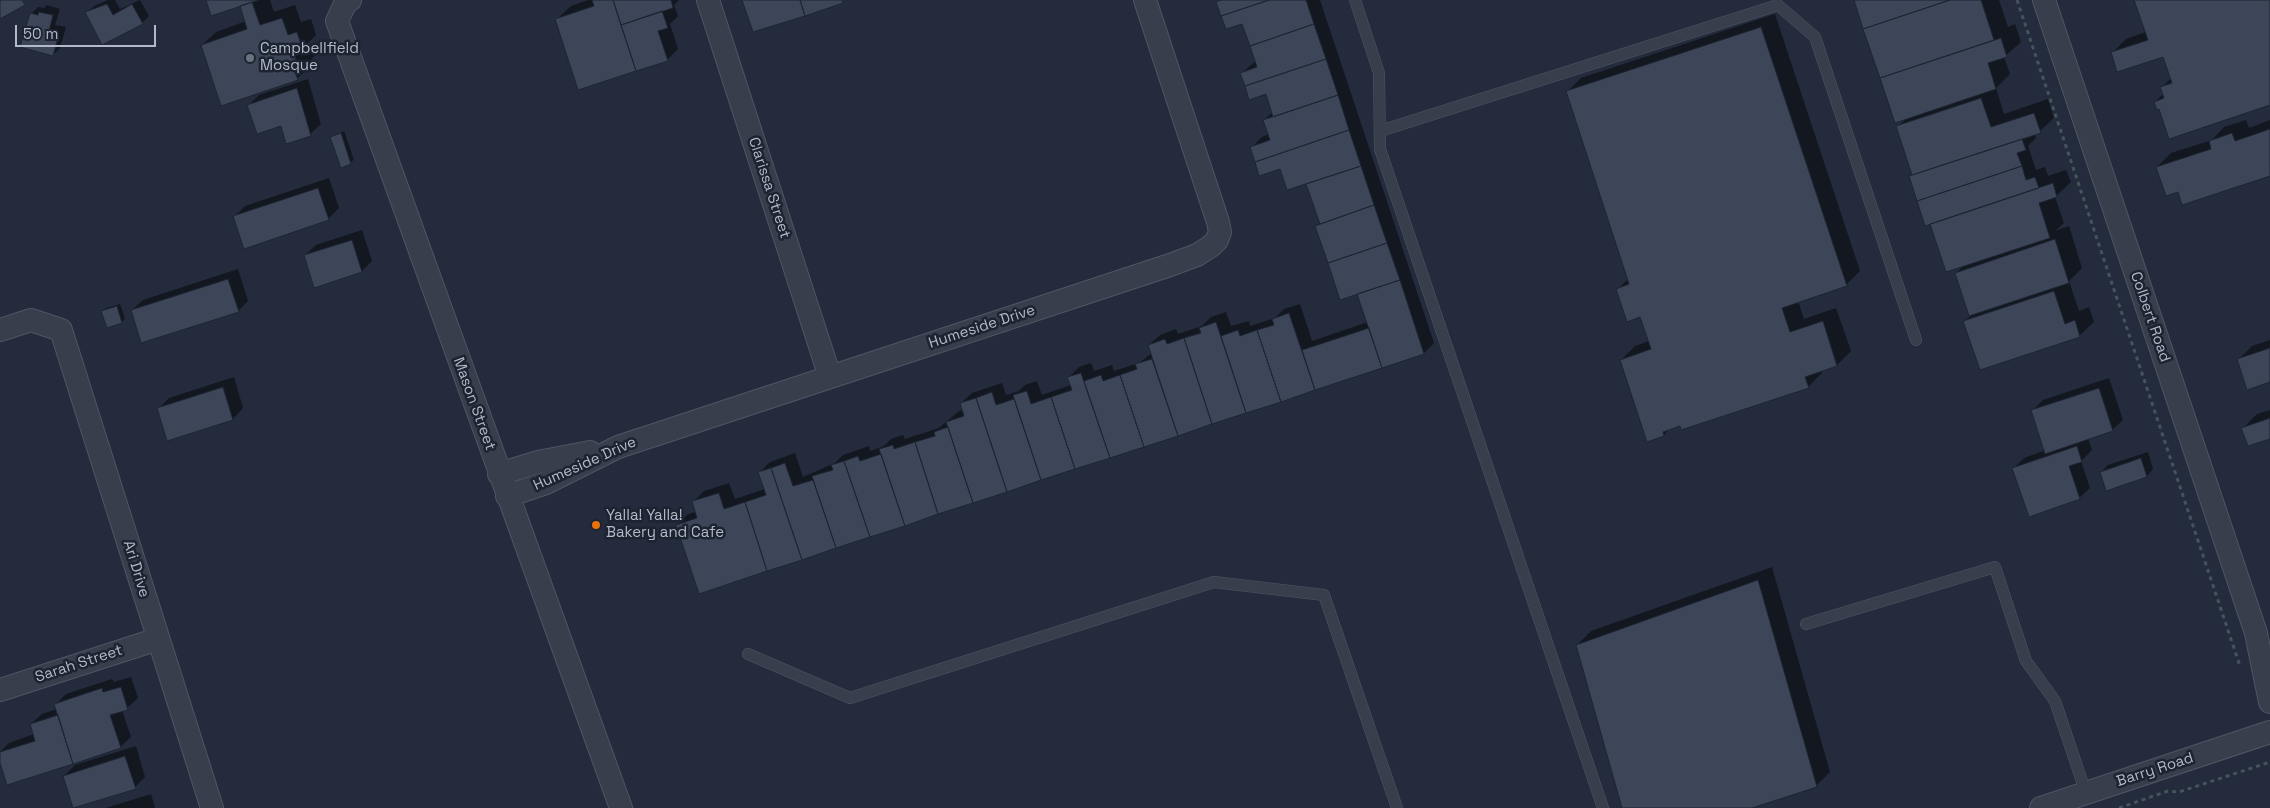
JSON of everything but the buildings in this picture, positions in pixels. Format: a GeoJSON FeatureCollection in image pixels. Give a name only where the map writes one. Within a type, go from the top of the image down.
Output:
{"type":"FeatureCollection","features":[{"type":"Feature","properties":{"kind":"street","name":"Clarissa Street"},"geometry":{"type":"LineString","coordinates":[[708,0],[830,377]]}},
{"type":"Feature","properties":{"kind":"street","name":"Humeside Drive"},"geometry":{"type":"LineString","coordinates":[[507,496],[546,483],[618,447],[1197,255],[1216,240],[1220,232],[1218,222],[1145,0]]}},
{"type":"Feature","properties":{"kind":"street","name":"Colbert Road"},"geometry":{"type":"LineString","coordinates":[[2044,0],[2256,633],[2270,702]]}},
{"type":"Feature","properties":{"kind":"street","name":"Mason Street"},"geometry":{"type":"LineString","coordinates":[[346,1],[337,21],[621,808]]}},
{"type":"Feature","properties":{"kind":"street","name":"Ari Drive"},"geometry":{"type":"LineString","coordinates":[[0,330],[31,320],[61,330],[212,808]]}},
{"type":"Feature","properties":{"kind":"street"},"geometry":{"type":"LineString","coordinates":[[499,474],[538,462],[618,447]]}},
{"type":"Feature","properties":{"kind":"street","name":"Colbert Road"},"geometry":{"type":"LineString","coordinates":[[2256,633],[2270,660]]}},
{"type":"Feature","properties":{"kind":"street","name":"Sarah Street"},"geometry":{"type":"LineString","coordinates":[[0,690],[158,639]]}},
{"type":"Feature","properties":{"kind":"street","name":"Barry Road"},"geometry":{"type":"LineString","coordinates":[[2041,808],[2270,732]]}},
{"type":"Feature","properties":{"kind":"lane"},"geometry":{"type":"LineString","coordinates":[[1355,0],[1379,73],[1380,149],[1603,808]]}},
{"type":"Feature","properties":{"kind":"lane"},"geometry":{"type":"LineString","coordinates":[[1380,131],[1778,5],[1815,37],[1916,340]]}},
{"type":"Feature","properties":{"kind":"lane"},"geometry":{"type":"LineString","coordinates":[[1806,624],[1995,567],[2026,661],[2055,701],[2086,793]]}},
{"type":"Feature","properties":{"kind":"lane"},"geometry":{"type":"LineString","coordinates":[[748,654],[850,698],[1214,582],[1324,595],[1397,808]]}},
{"type":"Feature","properties":{"kind":"path"},"geometry":{"type":"LineString","coordinates":[[2017,0],[2243,674]]}},
{"type":"Feature","properties":{"kind":"path"},"geometry":{"type":"LineString","coordinates":[[2119,808],[2168,791],[2179,792],[2270,762]]}},
{"type":"Feature","properties":{"kind":"place","name":"Campbellfield Mosque"},"geometry":{"type":"Point","coordinates":[250,58]}},
{"type":"Feature","properties":{"kind":"place","name":"Yalla! Yalla! Bakery and Cafe"},"geometry":{"type":"Point","coordinates":[596,525]}}]}
